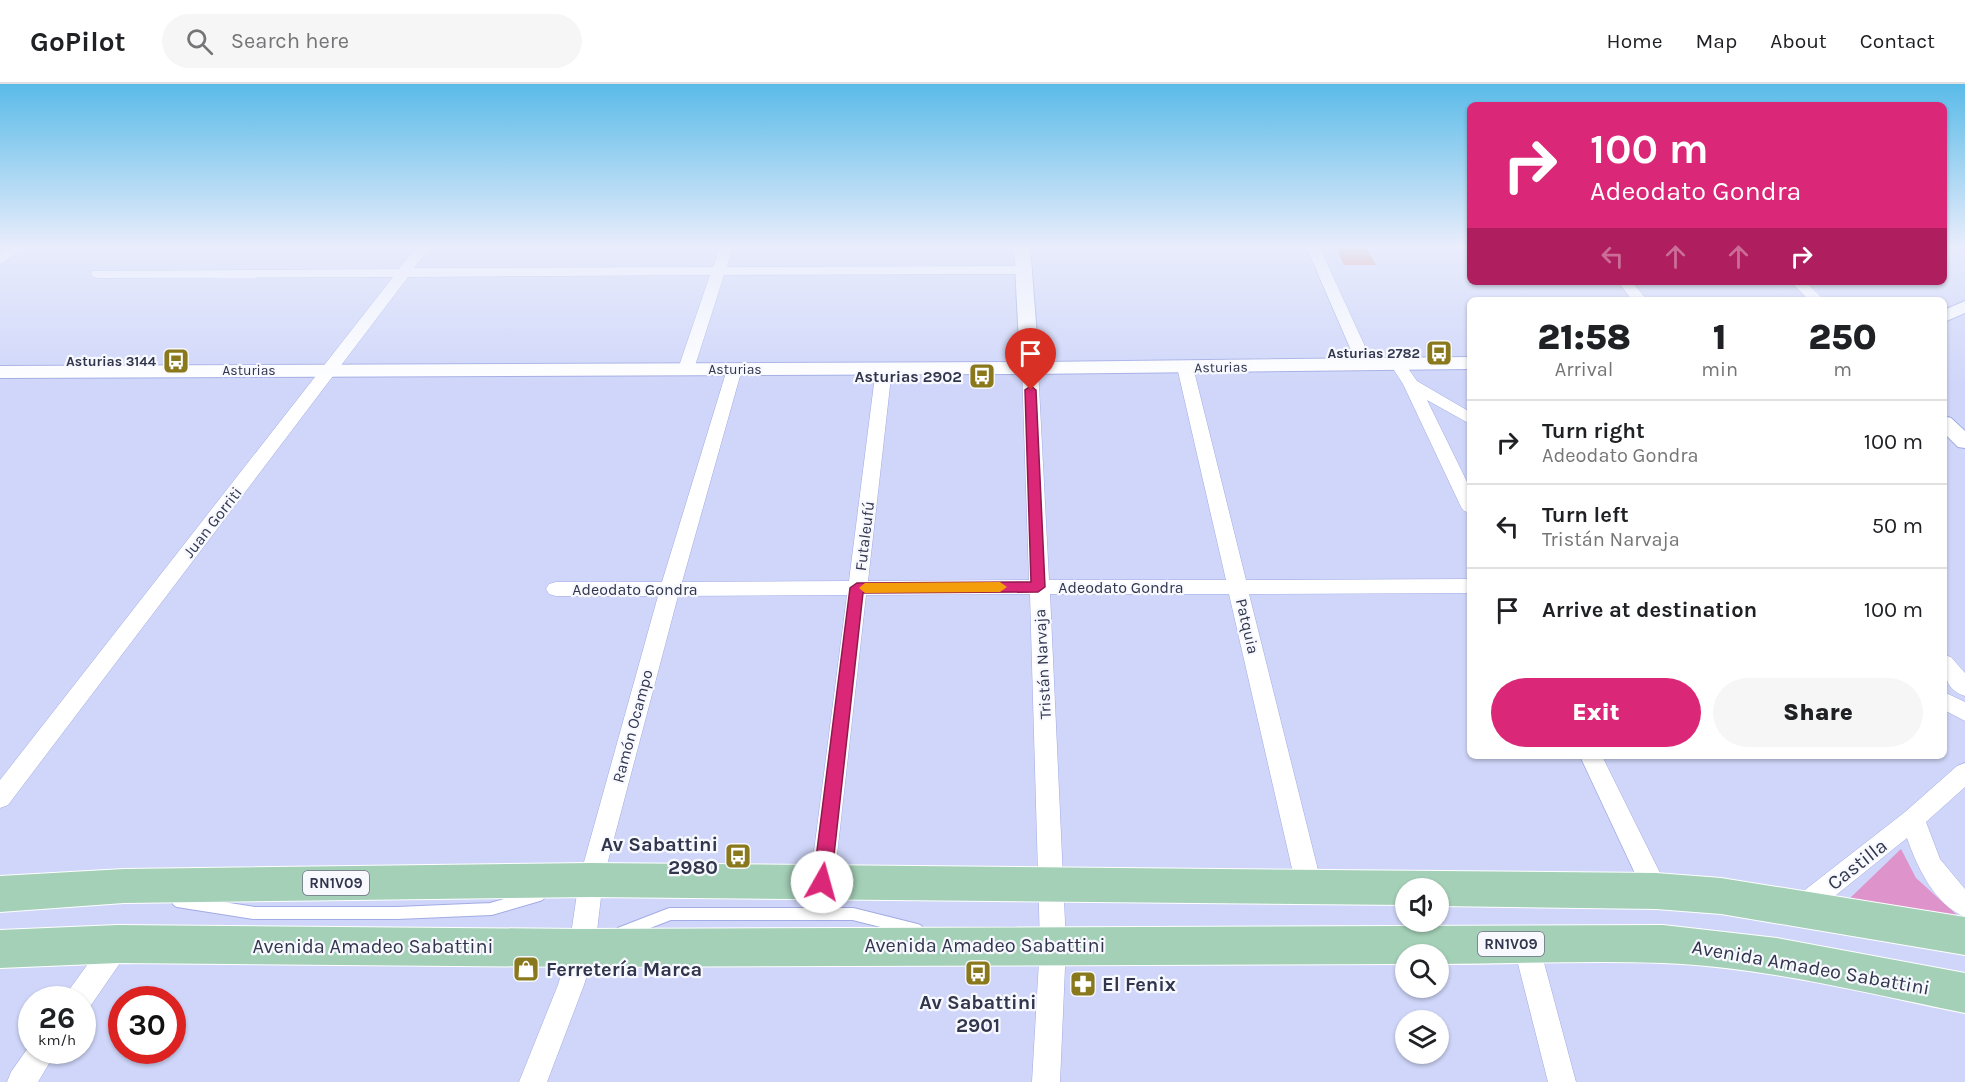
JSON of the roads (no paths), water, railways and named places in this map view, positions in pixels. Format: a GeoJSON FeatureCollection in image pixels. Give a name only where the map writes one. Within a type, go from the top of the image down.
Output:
{"type":"FeatureCollection","features":[{"type":"Feature","properties":{"kind":"main road","name":"RN1V09"},"geometry":{"type":"LineString","coordinates":[[0,894],[124,885],[591,880],[1395,887]]}},
{"type":"Feature","properties":{"kind":"main road"},"geometry":{"type":"LineString","coordinates":[[1449,888],[1656,891],[1721,896],[1965,936]]}},
{"type":"Feature","properties":{"kind":"main road","name":"Avenida Amadeo Sabattini"},"geometry":{"type":"LineString","coordinates":[[0,949],[118,944],[582,948],[1053,944],[1663,944],[1721,948],[1965,993]]}},
{"type":"Feature","properties":{"kind":"street","name":"Juan Gorriti"},"geometry":{"type":"LineString","coordinates":[[0,798],[389,293]]}},
{"type":"Feature","properties":{"kind":"street"},"geometry":{"type":"LineString","coordinates":[[686,369],[711,293]]}},
{"type":"Feature","properties":{"kind":"street","name":"Tristán Narvaja"},"geometry":{"type":"LineString","coordinates":[[1025,293],[1030,368],[1052,883],[1053,944],[1046,1082]]}},
{"type":"Feature","properties":{"kind":"street"},"geometry":{"type":"LineString","coordinates":[[1333,293],[1365,364]]}},
{"type":"Feature","properties":{"kind":"street"},"geometry":{"type":"LineString","coordinates":[[1947,315],[1965,306]]}},
{"type":"Feature","properties":{"kind":"street","name":"Asturias"},"geometry":{"type":"LineString","coordinates":[[0,372],[1030,368],[1467,363]]}},
{"type":"Feature","properties":{"kind":"street"},"geometry":{"type":"LineString","coordinates":[[1398,364],[1411,384],[1467,501]]}},
{"type":"Feature","properties":{"kind":"street","name":"Patquia"},"geometry":{"type":"LineString","coordinates":[[1185,367],[1309,886]]}},
{"type":"Feature","properties":{"kind":"street","name":"Futaleufú"},"geometry":{"type":"LineString","coordinates":[[822,882],[884,368]]}},
{"type":"Feature","properties":{"kind":"street","name":"Ramón Ocampo"},"geometry":{"type":"LineString","coordinates":[[533,1082],[571,985],[582,948],[591,880],[670,588],[734,369]]}},
{"type":"Feature","properties":{"kind":"street"},"geometry":{"type":"LineString","coordinates":[[1411,384],[1467,417]]}},
{"type":"Feature","properties":{"kind":"street"},"geometry":{"type":"LineString","coordinates":[[1947,425],[1965,442]]}},
{"type":"Feature","properties":{"kind":"street","name":"Adeodato Gondra"},"geometry":{"type":"LineString","coordinates":[[556,589],[1467,586]]}},
{"type":"Feature","properties":{"kind":"street"},"geometry":{"type":"LineString","coordinates":[[1947,667],[1965,688]]}},
{"type":"Feature","properties":{"kind":"street"},"geometry":{"type":"LineString","coordinates":[[1947,702],[1965,712]]}},
{"type":"Feature","properties":{"kind":"street"},"geometry":{"type":"LineString","coordinates":[[1591,759],[1656,891]]}},
{"type":"Feature","properties":{"kind":"street","name":"Castilla"},"geometry":{"type":"LineString","coordinates":[[1801,908],[1913,819],[1965,773]]}},
{"type":"Feature","properties":{"kind":"street"},"geometry":{"type":"LineString","coordinates":[[1913,819],[1922,852],[1930,867],[1951,893],[1965,905]]}},
{"type":"Feature","properties":{"kind":"street"},"geometry":{"type":"LineString","coordinates":[[0,884],[80,888]]}},
{"type":"Feature","properties":{"kind":"street"},"geometry":{"type":"LineString","coordinates":[[88,986],[118,944]]}},
{"type":"Feature","properties":{"kind":"street"},"geometry":{"type":"LineString","coordinates":[[1526,944],[1562,1082]]}},
{"type":"Feature","properties":{"kind":"street"},"geometry":{"type":"LineString","coordinates":[[21,1082],[33,1064]]}},
{"type":"Feature","properties":{"kind":"place","name":"Asturias 2782"},"geometry":{"type":"Point","coordinates":[1439,353]}},
{"type":"Feature","properties":{"kind":"place","name":"Asturias 3144"},"geometry":{"type":"Point","coordinates":[176,361]}},
{"type":"Feature","properties":{"kind":"place","name":"Asturias 2902"},"geometry":{"type":"Point","coordinates":[982,376]}},
{"type":"Feature","properties":{"kind":"place","name":"Av Sabattini 2980"},"geometry":{"type":"Point","coordinates":[738,856]}},
{"type":"Feature","properties":{"kind":"place","name":"Ferretería Marca"},"geometry":{"type":"Point","coordinates":[526,969]}},
{"type":"Feature","properties":{"kind":"place","name":"Av Sabattini 2901"},"geometry":{"type":"Point","coordinates":[978,973]}},
{"type":"Feature","properties":{"kind":"place","name":"El Fenix"},"geometry":{"type":"Point","coordinates":[1083,984]}}]}
